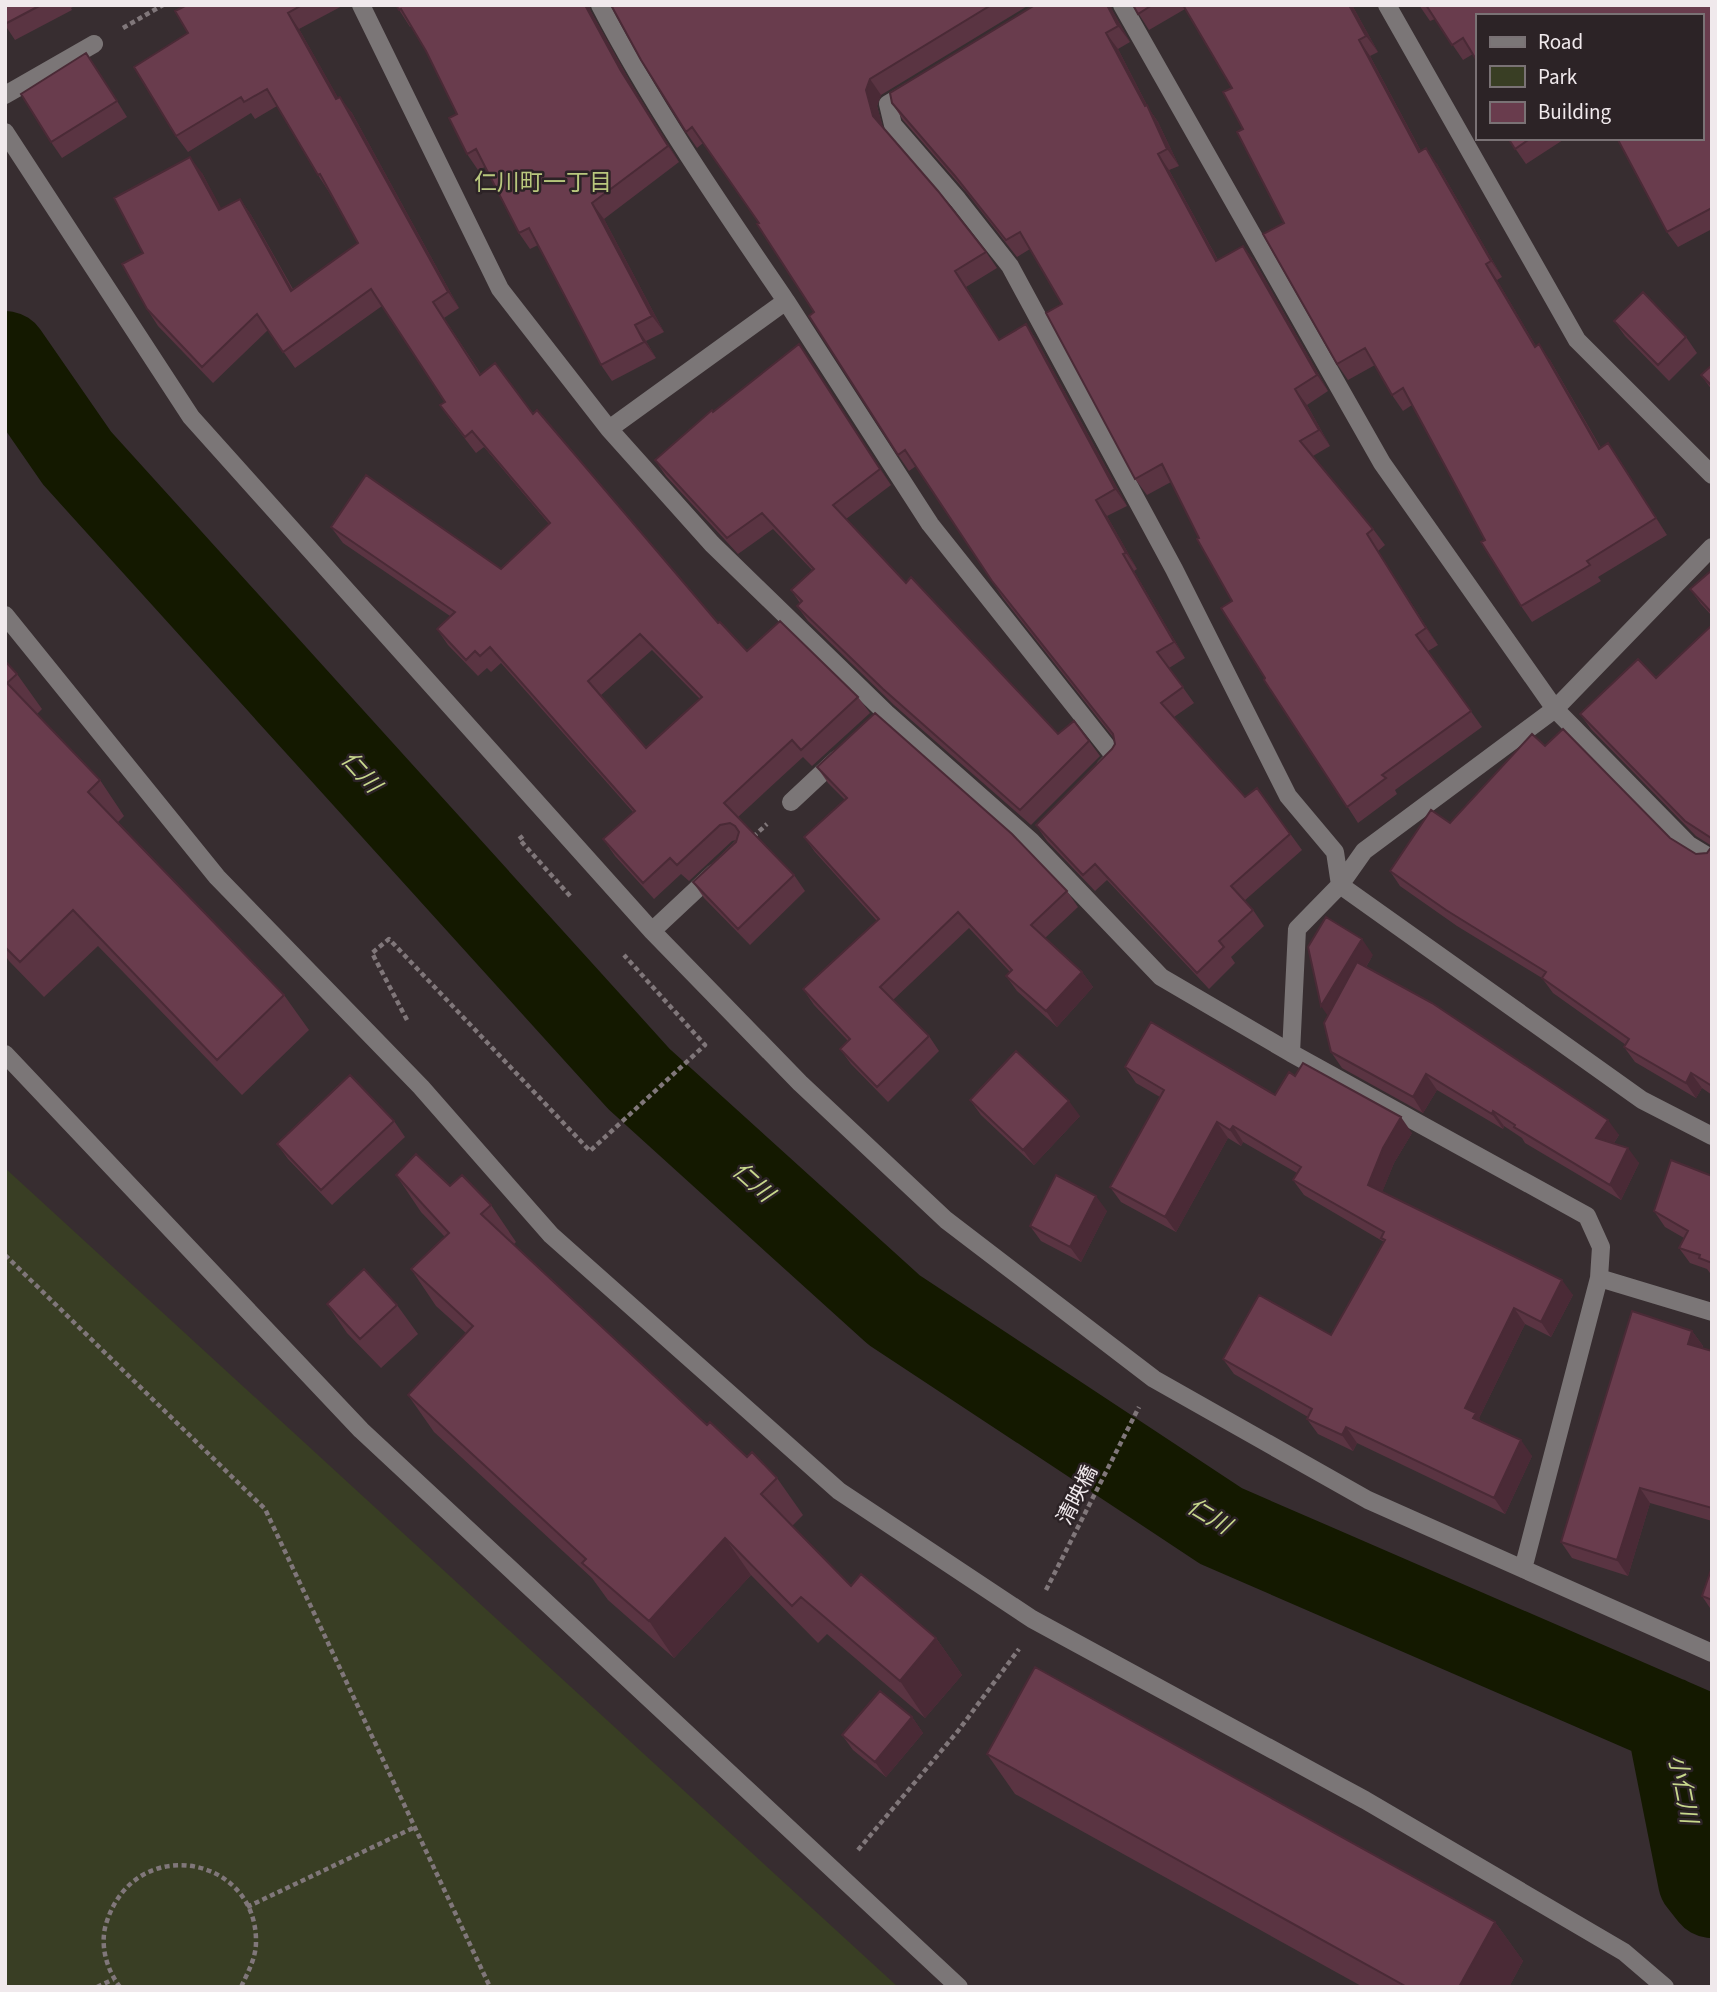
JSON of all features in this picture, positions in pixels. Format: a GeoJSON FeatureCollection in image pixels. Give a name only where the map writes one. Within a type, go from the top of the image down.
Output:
{"type":"FeatureCollection","features":[{"type":"Feature","properties":{"kind":"street"},"geometry":{"type":"LineString","coordinates":[[361,5],[500,289],[609,429],[712,544],[881,718],[1035,837],[1161,977],[1587,1216],[1601,1247],[1599,1278],[1522,1569]]}},
{"type":"Feature","properties":{"kind":"street"},"geometry":{"type":"LineString","coordinates":[[600,5],[680,145],[786,301],[930,524],[1115,757],[1097,776]]}},
{"type":"Feature","properties":{"kind":"street"},"geometry":{"type":"LineString","coordinates":[[1122,5],[1382,463],[1555,709],[1689,845],[1712,859]]}},
{"type":"Feature","properties":{"kind":"street"},"geometry":{"type":"LineString","coordinates":[[1387,5],[1577,340],[1712,475]]}},
{"type":"Feature","properties":{"kind":"street"},"geometry":{"type":"LineString","coordinates":[[5,95],[94,44]]}},
{"type":"Feature","properties":{"kind":"street"},"geometry":{"type":"LineString","coordinates":[[923,83],[888,104],[893,125],[958,200],[1010,266],[1174,569],[1288,796],[1335,852],[1340,884],[1642,1100],[1712,1136]]}},
{"type":"Feature","properties":{"kind":"street"},"geometry":{"type":"LineString","coordinates":[[5,132],[191,417],[652,931],[773,1057],[946,1220],[1154,1379],[1368,1500],[1712,1653]]}},
{"type":"Feature","properties":{"kind":"street"},"geometry":{"type":"LineString","coordinates":[[609,429],[786,301]]}},
{"type":"Feature","properties":{"kind":"street"},"geometry":{"type":"LineString","coordinates":[[1291,1052],[1297,929],[1340,884],[1364,851],[1555,709],[1712,547]]}},
{"type":"Feature","properties":{"kind":"street"},"geometry":{"type":"LineString","coordinates":[[5,615],[217,877],[421,1087],[551,1235],[839,1491],[1038,1622],[1365,1800],[1624,1952],[1665,1987]]}},
{"type":"Feature","properties":{"kind":"street"},"geometry":{"type":"LineString","coordinates":[[791,802],[848,749]]}},
{"type":"Feature","properties":{"kind":"street"},"geometry":{"type":"LineString","coordinates":[[652,931],[730,859]]}},
{"type":"Feature","properties":{"kind":"street"},"geometry":{"type":"LineString","coordinates":[[5,1054],[361,1430],[959,1987]]}},
{"type":"Feature","properties":{"kind":"street"},"geometry":{"type":"LineString","coordinates":[[1599,1278],[1712,1312]]}},
{"type":"Feature","properties":{"kind":"path"},"geometry":{"type":"LineString","coordinates":[[94,44],[163,5]]}},
{"type":"Feature","properties":{"kind":"path"},"geometry":{"type":"LineString","coordinates":[[527,832],[519,839],[575,901]]}},
{"type":"Feature","properties":{"kind":"path"},"geometry":{"type":"LineString","coordinates":[[412,1031],[372,953],[389,939],[590,1152],[705,1045],[621,952]]}},
{"type":"Feature","properties":{"kind":"path"},"geometry":{"type":"LineString","coordinates":[[5,1255],[265,1509],[490,1987]]}},
{"type":"Feature","properties":{"kind":"path","name":"清映橋"},"geometry":{"type":"LineString","coordinates":[[1044,1594],[1144,1399]]}},
{"type":"Feature","properties":{"kind":"path"},"geometry":{"type":"LineString","coordinates":[[838,1875],[958,1731],[1038,1622]]}},
{"type":"Feature","properties":{"kind":"path"},"geometry":{"type":"LineString","coordinates":[[247,1907],[415,1827]]}},
{"type":"Feature","properties":{"kind":"path"},"geometry":{"type":"LineString","coordinates":[[120,1987],[105,1955],[104,1929],[112,1905],[129,1884],[151,1870],[176,1864],[201,1867],[223,1878],[241,1895],[253,1917],[256,1942],[252,1966],[240,1987]]}},
{"type":"Feature","properties":{"kind":"path"},"geometry":{"type":"LineString","coordinates":[[97,1987],[114,1979]]}},
{"type":"Feature","properties":{"kind":"green space"},"geometry":{"type":"Polygon","coordinates":[[[5,1168],[898,1987],[5,1987],[5,1168]]]}},
{"type":"Feature","properties":{"kind":"building"},"geometry":{"type":"Polygon","coordinates":[[[5,5],[41,5],[5,24],[5,5]]]}},
{"type":"Feature","properties":{"kind":"building"},"geometry":{"type":"Polygon","coordinates":[[[187,5],[302,5],[288,13],[336,99],[340,97],[448,292],[433,302],[480,375],[495,363],[533,414],[537,410],[718,623],[720,622],[747,651],[780,621],[858,697],[801,750],[792,740],[724,803],[794,875],[738,929],[693,882],[736,842],[739,832],[735,826],[730,823],[720,825],[677,865],[670,858],[643,883],[603,839],[635,811],[490,647],[480,656],[475,651],[466,660],[437,629],[455,612],[331,527],[366,475],[501,569],[550,523],[472,431],[465,437],[440,405],[445,402],[371,289],[283,352],[257,314],[202,367],[147,309],[122,264],[143,253],[114,198],[190,157],[219,210],[240,199],[291,291],[358,243],[320,174],[318,175],[267,89],[244,102],[241,97],[176,136],[134,67],[188,33],[175,11],[187,5]],[[640,634],[588,681],[646,748],[702,697],[640,634]]]}},
{"type":"Feature","properties":{"kind":"building"},"geometry":{"type":"Polygon","coordinates":[[[396,5],[585,5],[621,71],[668,146],[592,203],[652,316],[635,325],[644,342],[601,365],[529,228],[519,233],[476,149],[467,154],[449,118],[457,114],[426,51],[396,5]]]}},
{"type":"Feature","properties":{"kind":"building"},"geometry":{"type":"Polygon","coordinates":[[[611,5],[991,5],[870,79],[866,90],[873,116],[986,252],[955,271],[999,340],[1026,324],[1115,489],[1096,500],[1126,553],[1123,554],[1174,642],[1157,652],[1183,687],[1161,703],[1245,797],[1257,788],[1290,834],[1231,886],[1253,910],[1219,941],[1224,947],[1197,973],[1095,864],[1083,875],[1036,825],[1112,749],[1115,744],[1113,734],[992,581],[905,450],[898,455],[809,316],[814,312],[757,224],[759,223],[692,127],[686,132],[641,60],[611,5]]]}},
{"type":"Feature","properties":{"kind":"building"},"geometry":{"type":"Polygon","coordinates":[[[1035,5],[1107,5],[1118,26],[1106,33],[1145,106],[1147,105],[1167,149],[1158,154],[1216,261],[1243,246],[1317,375],[1295,389],[1319,430],[1300,441],[1373,529],[1367,534],[1426,628],[1416,635],[1471,711],[1382,775],[1386,778],[1347,807],[1264,680],[1221,608],[1232,601],[1197,539],[1199,538],[1162,464],[1135,479],[1046,313],[1062,304],[1020,232],[1006,240],[892,103],[890,93],[1035,5]]]}},
{"type":"Feature","properties":{"kind":"building"},"geometry":{"type":"Polygon","coordinates":[[[1133,5],[1152,5],[1138,14],[1133,5]]]}},
{"type":"Feature","properties":{"kind":"building"},"geometry":{"type":"Polygon","coordinates":[[[1183,5],[1349,5],[1366,36],[1359,40],[1419,152],[1426,148],[1491,261],[1486,264],[1535,347],[1539,344],[1599,449],[1608,443],[1656,518],[1587,561],[1590,565],[1521,606],[1481,542],[1485,540],[1403,388],[1392,395],[1365,348],[1337,364],[1263,234],[1284,223],[1237,132],[1243,129],[1223,92],[1232,88],[1183,5]]]}},
{"type":"Feature","properties":{"kind":"building"},"geometry":{"type":"Polygon","coordinates":[[[1426,5],[1712,5],[1712,208],[1667,232],[1618,140],[1703,140],[1703,14],[1476,14],[1476,59],[1463,38],[1452,45],[1426,5]]]}},
{"type":"Feature","properties":{"kind":"building"},"geometry":{"type":"Polygon","coordinates":[[[86,53],[117,101],[51,142],[21,94],[86,53]]]}},
{"type":"Feature","properties":{"kind":"building"},"geometry":{"type":"Polygon","coordinates":[[[1509,140],[1528,140],[1515,149],[1509,140]]]}},
{"type":"Feature","properties":{"kind":"building"},"geometry":{"type":"Polygon","coordinates":[[[1643,292],[1686,337],[1658,365],[1614,321],[1643,292]]]}},
{"type":"Feature","properties":{"kind":"building"},"geometry":{"type":"Polygon","coordinates":[[[799,344],[880,469],[833,505],[906,583],[911,577],[1058,734],[1074,721],[1089,741],[1020,810],[883,689],[797,606],[802,601],[791,590],[814,569],[762,513],[727,538],[655,460],[712,410],[713,412],[799,344]]]}},
{"type":"Feature","properties":{"kind":"building"},"geometry":{"type":"Polygon","coordinates":[[[1712,365],[1712,386],[1701,375],[1712,365]]]}},
{"type":"Feature","properties":{"kind":"building"},"geometry":{"type":"Polygon","coordinates":[[[1712,570],[1712,613],[1690,589],[1712,570]]]}},
{"type":"Feature","properties":{"kind":"building"},"geometry":{"type":"Polygon","coordinates":[[[1712,625],[1712,841],[1685,821],[1580,714],[1638,659],[1656,678],[1712,625]]]}},
{"type":"Feature","properties":{"kind":"building"},"geometry":{"type":"Polygon","coordinates":[[[5,661],[17,674],[7,683],[100,780],[88,792],[284,995],[217,1060],[73,910],[20,962],[5,947],[5,661]]]}},
{"type":"Feature","properties":{"kind":"building"},"geometry":{"type":"Polygon","coordinates":[[[875,713],[1012,834],[1067,891],[1031,925],[1082,972],[1046,1011],[1006,976],[1012,970],[958,912],[880,987],[929,1036],[877,1087],[840,1049],[850,1039],[803,989],[879,919],[804,837],[847,798],[817,767],[875,713]]]}},
{"type":"Feature","properties":{"kind":"building"},"geometry":{"type":"Polygon","coordinates":[[[1563,729],[1670,838],[1696,854],[1707,853],[1712,846],[1712,1086],[1691,1073],[1686,1083],[1624,1047],[1629,1039],[1542,978],[1546,972],[1446,910],[1390,871],[1431,810],[1450,823],[1532,734],[1545,746],[1563,729]]]}},
{"type":"Feature","properties":{"kind":"building"},"geometry":{"type":"Polygon","coordinates":[[[1326,917],[1362,939],[1321,1006],[1308,947],[1326,917]]]}},
{"type":"Feature","properties":{"kind":"building"},"geometry":{"type":"Polygon","coordinates":[[[1357,962],[1432,1003],[1608,1120],[1596,1138],[1628,1148],[1610,1185],[1514,1127],[1515,1125],[1493,1111],[1492,1114],[1426,1074],[1413,1097],[1331,1052],[1324,1023],[1357,962]]]}},
{"type":"Feature","properties":{"kind":"building"},"geometry":{"type":"Polygon","coordinates":[[[1151,1022],[1275,1095],[1289,1072],[1295,1076],[1303,1063],[1401,1117],[1383,1148],[1368,1185],[1562,1280],[1541,1322],[1514,1308],[1465,1408],[1476,1413],[1473,1418],[1521,1440],[1494,1498],[1346,1427],[1342,1435],[1307,1419],[1312,1409],[1223,1359],[1259,1295],[1331,1335],[1385,1240],[1381,1238],[1384,1232],[1293,1180],[1301,1167],[1233,1126],[1230,1130],[1217,1122],[1165,1217],[1110,1187],[1164,1090],[1125,1067],[1151,1022]]]}},
{"type":"Feature","properties":{"kind":"building"},"geometry":{"type":"Polygon","coordinates":[[[1016,1051],[1069,1101],[1023,1150],[970,1100],[1016,1051]]]}},
{"type":"Feature","properties":{"kind":"building"},"geometry":{"type":"Polygon","coordinates":[[[350,1075],[394,1121],[321,1190],[277,1144],[350,1075]]]}},
{"type":"Feature","properties":{"kind":"building"},"geometry":{"type":"Polygon","coordinates":[[[416,1154],[450,1186],[462,1175],[491,1205],[481,1214],[707,1425],[710,1422],[747,1457],[752,1452],[777,1478],[761,1494],[851,1586],[861,1574],[936,1638],[900,1681],[801,1597],[792,1606],[725,1538],[649,1621],[582,1563],[586,1559],[408,1395],[473,1326],[411,1269],[449,1233],[396,1175],[416,1154]]]}},
{"type":"Feature","properties":{"kind":"building"},"geometry":{"type":"Polygon","coordinates":[[[1671,1160],[1712,1176],[1712,1263],[1699,1258],[1700,1255],[1679,1248],[1688,1231],[1654,1211],[1671,1160]]]}},
{"type":"Feature","properties":{"kind":"building"},"geometry":{"type":"Polygon","coordinates":[[[1056,1175],[1096,1196],[1070,1247],[1030,1226],[1056,1175]]]}},
{"type":"Feature","properties":{"kind":"building"},"geometry":{"type":"Polygon","coordinates":[[[364,1269],[397,1305],[360,1339],[327,1304],[364,1269]]]}},
{"type":"Feature","properties":{"kind":"building"},"geometry":{"type":"Polygon","coordinates":[[[1632,1311],[1692,1331],[1688,1344],[1712,1351],[1712,1508],[1640,1488],[1617,1560],[1561,1542],[1632,1311]]]}},
{"type":"Feature","properties":{"kind":"building"},"geometry":{"type":"Polygon","coordinates":[[[1712,1567],[1712,1600],[1702,1596],[1712,1567]]]}},
{"type":"Feature","properties":{"kind":"building"},"geometry":{"type":"Polygon","coordinates":[[[1035,1667],[1495,1922],[1459,1987],[1407,1987],[987,1754],[1035,1667]]]}},
{"type":"Feature","properties":{"kind":"building"},"geometry":{"type":"Polygon","coordinates":[[[880,1691],[912,1717],[875,1762],[842,1735],[880,1691]]]}},
{"type":"Feature","properties":{"kind":"waterway","name":"仁川"},"geometry":{"type":"LineString","coordinates":[[5,354],[77,458],[639,1079],[894,1310],[1221,1526],[1712,1739]]}},
{"type":"Feature","properties":{"kind":"waterway","name":"小仁川"},"geometry":{"type":"LineString","coordinates":[[1669,1720],[1701,1881],[1712,1895]]}},
{"type":"Feature","properties":{"kind":"district","name":"仁川町一丁目"},"geometry":{"type":"Point","coordinates":[543,182]}}]}
